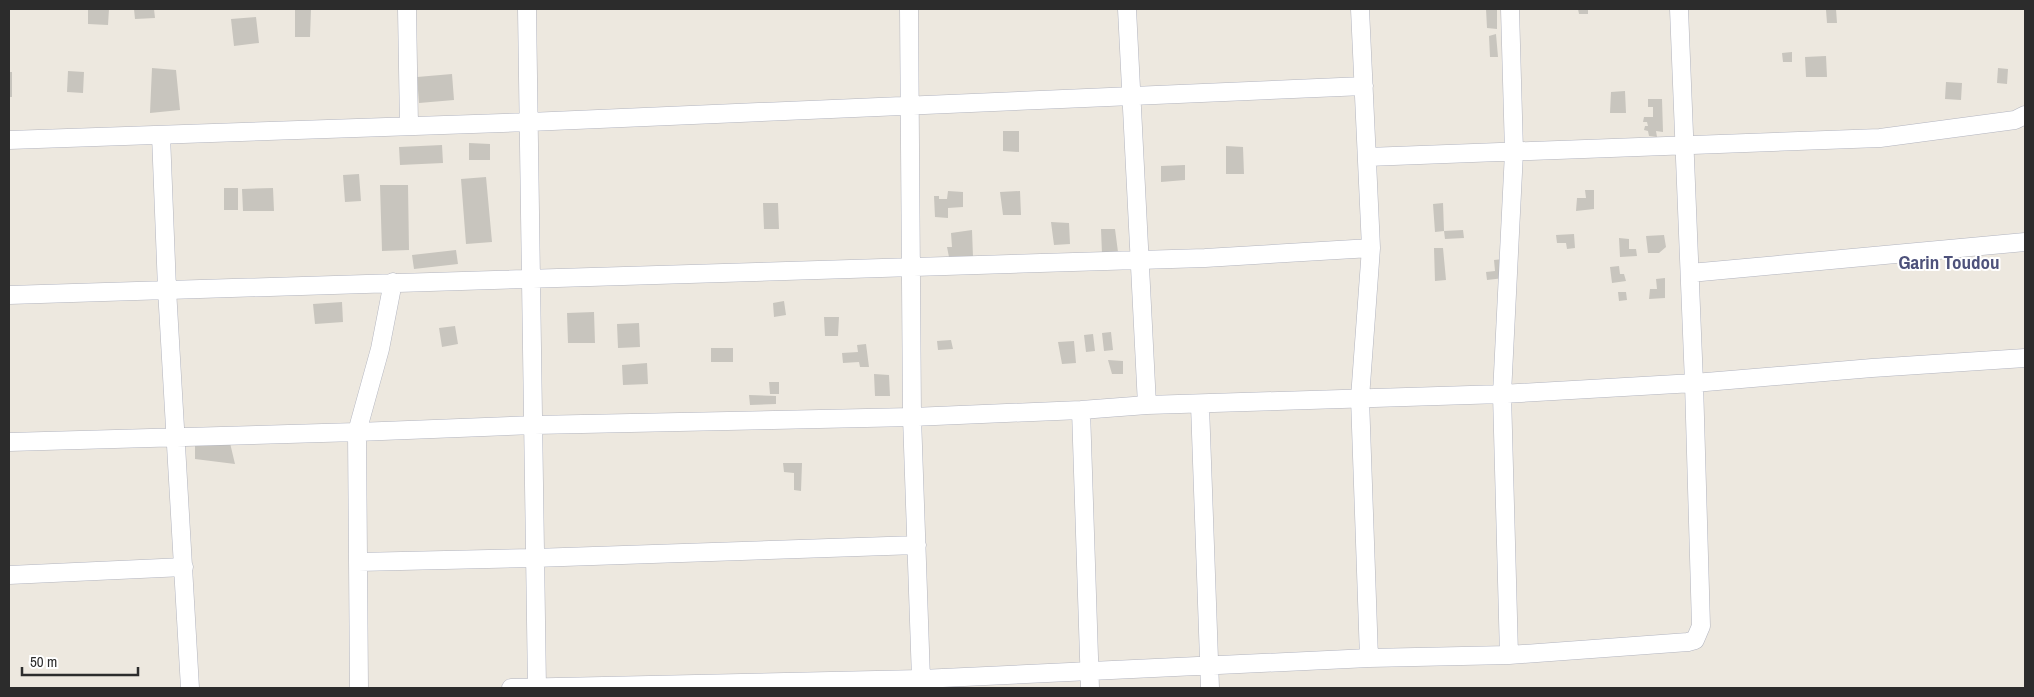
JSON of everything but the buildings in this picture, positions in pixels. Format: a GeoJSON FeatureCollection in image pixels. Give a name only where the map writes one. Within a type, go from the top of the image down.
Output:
{"type":"FeatureCollection","features":[{"type":"Feature","properties":{"kind":"street"},"geometry":{"type":"LineString","coordinates":[[406,9],[409,126]]}},
{"type":"Feature","properties":{"kind":"street"},"geometry":{"type":"LineString","coordinates":[[527,9],[537,688]]}},
{"type":"Feature","properties":{"kind":"street"},"geometry":{"type":"LineString","coordinates":[[909,9],[912,417],[922,679]]}},
{"type":"Feature","properties":{"kind":"street"},"geometry":{"type":"LineString","coordinates":[[1127,9],[1147,405]]}},
{"type":"Feature","properties":{"kind":"street"},"geometry":{"type":"LineString","coordinates":[[1360,9],[1372,248],[1360,398],[1369,658]]}},
{"type":"Feature","properties":{"kind":"street"},"geometry":{"type":"LineString","coordinates":[[1509,655],[1502,394],[1514,152],[1510,9]]}},
{"type":"Feature","properties":{"kind":"street"},"geometry":{"type":"LineString","coordinates":[[511,688],[922,679],[1369,658],[1509,655],[1696,640],[1702,626],[1679,9]]}},
{"type":"Feature","properties":{"kind":"street"},"geometry":{"type":"LineString","coordinates":[[9,140],[529,122],[1364,86]]}},
{"type":"Feature","properties":{"kind":"street"},"geometry":{"type":"LineString","coordinates":[[1367,157],[1880,138],[2015,120],[2025,115]]}},
{"type":"Feature","properties":{"kind":"street"},"geometry":{"type":"LineString","coordinates":[[160,135],[190,688]]}},
{"type":"Feature","properties":{"kind":"street"},"geometry":{"type":"LineString","coordinates":[[1690,273],[2025,242]]}},
{"type":"Feature","properties":{"kind":"street"},"geometry":{"type":"LineString","coordinates":[[9,295],[1205,258],[1372,248]]}},
{"type":"Feature","properties":{"kind":"street"},"geometry":{"type":"LineString","coordinates":[[359,688],[357,432],[380,349],[393,282]]}},
{"type":"Feature","properties":{"kind":"street"},"geometry":{"type":"LineString","coordinates":[[9,442],[534,425],[912,417],[1081,410],[1147,405],[1200,405],[1502,394],[1694,383],[2025,358]]}},
{"type":"Feature","properties":{"kind":"street"},"geometry":{"type":"LineString","coordinates":[[1200,405],[1210,688]]}},
{"type":"Feature","properties":{"kind":"street"},"geometry":{"type":"LineString","coordinates":[[1081,410],[1090,688]]}},
{"type":"Feature","properties":{"kind":"street"},"geometry":{"type":"LineString","coordinates":[[358,562],[917,545]]}},
{"type":"Feature","properties":{"kind":"street"},"geometry":{"type":"LineString","coordinates":[[9,575],[184,567]]}},
{"type":"Feature","properties":{"kind":"district","name":"Garin Toudou"},"geometry":{"type":"Point","coordinates":[1949,262]}}]}
